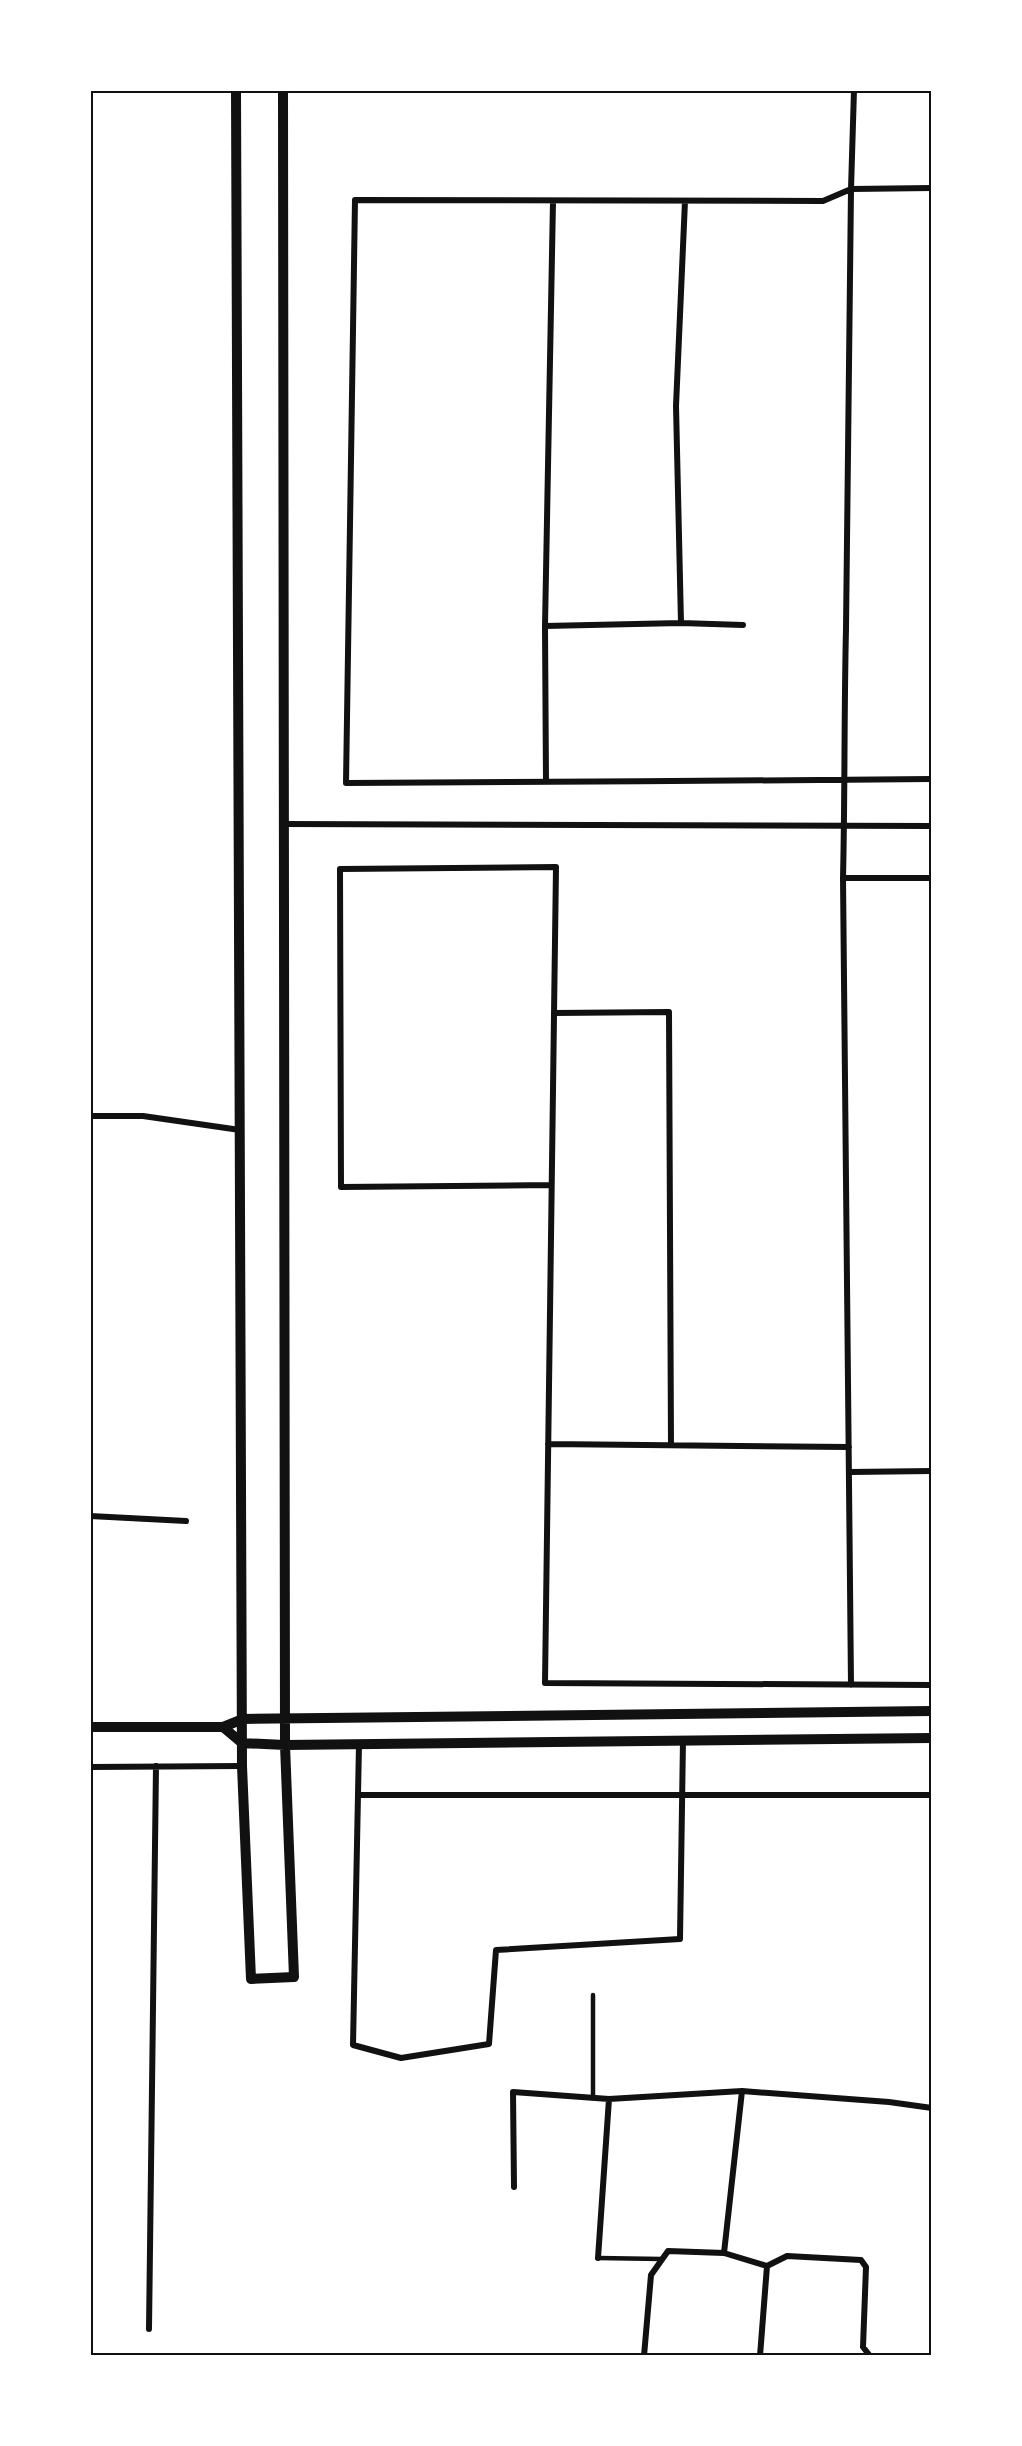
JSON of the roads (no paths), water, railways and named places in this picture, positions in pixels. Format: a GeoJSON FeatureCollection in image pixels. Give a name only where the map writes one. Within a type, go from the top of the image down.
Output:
{"type":"FeatureCollection","features":[{"type":"Feature","properties":{"kind":"street"},"geometry":{"type":"LineString","coordinates":[[236,90],[242,1766],[251,1979],[294,1977],[285,1745],[283,90]]}},
{"type":"Feature","properties":{"kind":"street"},"geometry":{"type":"LineString","coordinates":[[851,1685],[843,878],[854,90]]}},
{"type":"Feature","properties":{"kind":"street"},"geometry":{"type":"LineString","coordinates":[[932,188],[851,189],[823,201],[355,200],[346,783],[932,779]]}},
{"type":"Feature","properties":{"kind":"street"},"geometry":{"type":"LineString","coordinates":[[546,782],[545,626],[553,201]]}},
{"type":"Feature","properties":{"kind":"street"},"geometry":{"type":"LineString","coordinates":[[681,623],[676,406],[685,201]]}},
{"type":"Feature","properties":{"kind":"street"},"geometry":{"type":"LineString","coordinates":[[545,626],[681,623],[743,625]]}},
{"type":"Feature","properties":{"kind":"street"},"geometry":{"type":"LineString","coordinates":[[284,824],[932,826]]}},
{"type":"Feature","properties":{"kind":"street"},"geometry":{"type":"LineString","coordinates":[[551,1185],[341,1187],[340,869],[556,867],[545,1683],[932,1686]]}},
{"type":"Feature","properties":{"kind":"street"},"geometry":{"type":"LineString","coordinates":[[843,878],[932,878]]}},
{"type":"Feature","properties":{"kind":"street"},"geometry":{"type":"LineString","coordinates":[[554,1013],[669,1012],[671,1445]]}},
{"type":"Feature","properties":{"kind":"street"},"geometry":{"type":"LineString","coordinates":[[90,1116],[143,1116],[241,1130]]}},
{"type":"Feature","properties":{"kind":"street"},"geometry":{"type":"LineString","coordinates":[[548,1444],[849,1447]]}},
{"type":"Feature","properties":{"kind":"street"},"geometry":{"type":"LineString","coordinates":[[850,1472],[932,1471]]}},
{"type":"Feature","properties":{"kind":"street"},"geometry":{"type":"LineString","coordinates":[[90,1516],[186,1521]]}},
{"type":"Feature","properties":{"kind":"street"},"geometry":{"type":"LineString","coordinates":[[90,1727],[223,1727],[243,1719],[932,1711]]}},
{"type":"Feature","properties":{"kind":"street"},"geometry":{"type":"LineString","coordinates":[[223,1727],[242,1743],[285,1745],[932,1738]]}},
{"type":"Feature","properties":{"kind":"street"},"geometry":{"type":"LineString","coordinates":[[359,1744],[353,2045],[401,2058],[489,2044],[496,1950],[680,1940],[683,1740]]}},
{"type":"Feature","properties":{"kind":"street"},"geometry":{"type":"LineString","coordinates":[[149,2329],[156,1766]]}},
{"type":"Feature","properties":{"kind":"street"},"geometry":{"type":"LineString","coordinates":[[90,1767],[242,1766]]}},
{"type":"Feature","properties":{"kind":"street"},"geometry":{"type":"LineString","coordinates":[[358,1795],[932,1795]]}},
{"type":"Feature","properties":{"kind":"street"},"geometry":{"type":"LineString","coordinates":[[514,2187],[513,2092],[609,2099],[742,2091],[889,2102],[932,2108]]}},
{"type":"Feature","properties":{"kind":"street"},"geometry":{"type":"LineString","coordinates":[[724,2253],[742,2091]]}},
{"type":"Feature","properties":{"kind":"street"},"geometry":{"type":"LineString","coordinates":[[598,2258],[609,2099]]}},
{"type":"Feature","properties":{"kind":"street"},"geometry":{"type":"LineString","coordinates":[[644,2356],[651,2275],[668,2251],[724,2253],[767,2266],[787,2256],[861,2260],[866,2267],[863,2347],[870,2356]]}},
{"type":"Feature","properties":{"kind":"street"},"geometry":{"type":"LineString","coordinates":[[760,2356],[767,2266]]}},
{"type":"Feature","properties":{"kind":"lane"},"geometry":{"type":"LineString","coordinates":[[592,1995],[593,2098]]}},
{"type":"Feature","properties":{"kind":"lane"},"geometry":{"type":"LineString","coordinates":[[598,2258],[662,2259]]}}]}
